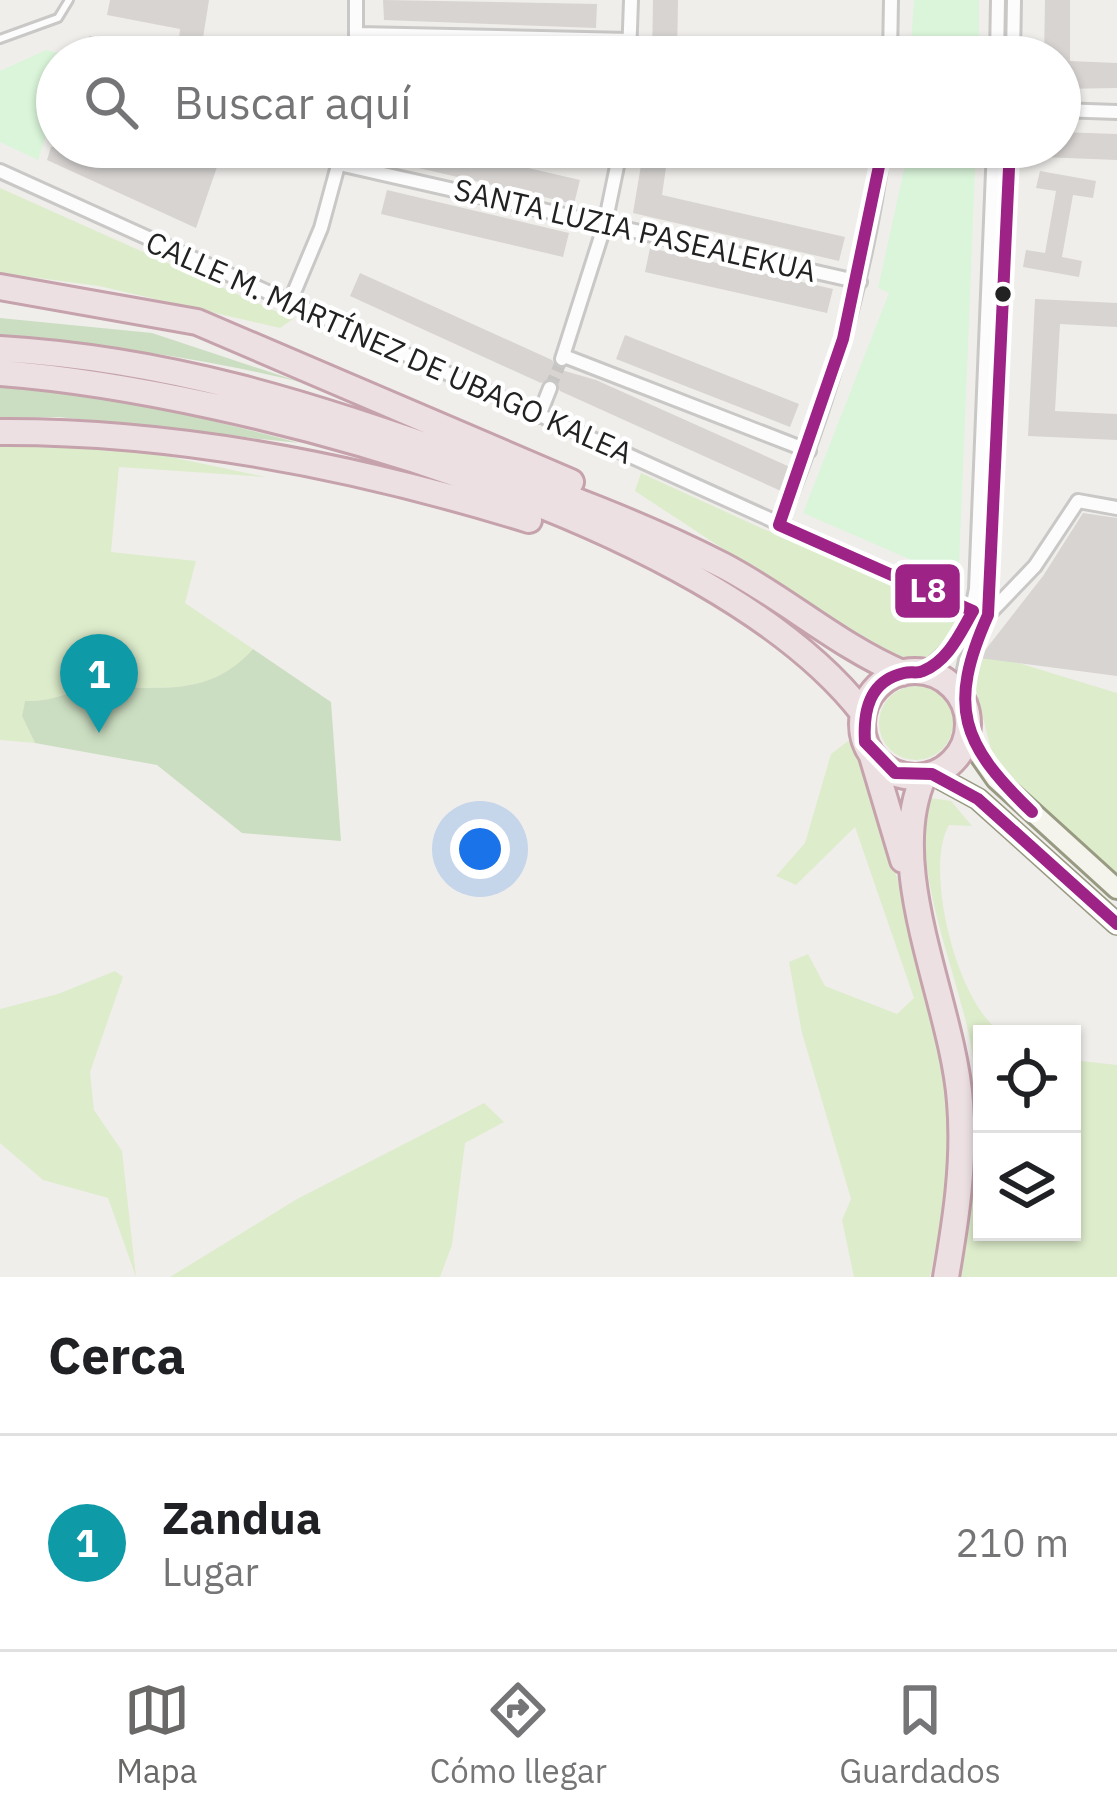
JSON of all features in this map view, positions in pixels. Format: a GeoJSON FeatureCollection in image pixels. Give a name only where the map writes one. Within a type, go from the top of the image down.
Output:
{"type":"FeatureCollection","features":[{"type":"Feature","properties":{"kind":"highway"},"geometry":{"type":"LineString","coordinates":[[0,287],[197,322],[624,504],[691,537],[724,566]]}},
{"type":"Feature","properties":{"kind":"highway"},"geometry":{"type":"LineString","coordinates":[[0,304],[146,317],[325,377]]}},
{"type":"Feature","properties":{"kind":"highway"},"geometry":{"type":"LineString","coordinates":[[0,349],[116,359],[245,385],[605,510],[724,566],[867,657],[959,695],[966,736],[959,752],[928,775],[910,840],[915,891]]}},
{"type":"Feature","properties":{"kind":"highway"},"geometry":{"type":"LineString","coordinates":[[0,374],[153,392],[240,409],[352,442],[589,527],[667,562],[800,650],[863,713]]}},
{"type":"Feature","properties":{"kind":"highway"},"geometry":{"type":"LineString","coordinates":[[0,435],[53,432],[197,444],[344,471],[594,540],[731,604]]}},
{"type":"Feature","properties":{"kind":"highway"},"geometry":{"type":"LineString","coordinates":[[912,672],[877,687],[863,713],[862,730],[915,891],[952,1035],[961,1103],[962,1166],[946,1277]]}},
{"type":"Feature","properties":{"kind":"highway"},"geometry":{"type":"LineString","coordinates":[[872,755],[895,773],[928,775]]}},
{"type":"Feature","properties":{"kind":"main road"},"geometry":{"type":"LineString","coordinates":[[966,736],[996,779],[1117,889]]}},
{"type":"Feature","properties":{"kind":"main road"},"geometry":{"type":"LineString","coordinates":[[928,775],[978,799],[1117,924]]}},
{"type":"Feature","properties":{"kind":"street"},"geometry":{"type":"LineString","coordinates":[[356,0],[358,34],[448,36]]}},
{"type":"Feature","properties":{"kind":"street"},"geometry":{"type":"LineString","coordinates":[[629,36],[631,0]]}},
{"type":"Feature","properties":{"kind":"street"},"geometry":{"type":"LineString","coordinates":[[890,36],[891,0]]}},
{"type":"Feature","properties":{"kind":"street"},"geometry":{"type":"LineString","coordinates":[[997,36],[998,0]]}},
{"type":"Feature","properties":{"kind":"street"},"geometry":{"type":"LineString","coordinates":[[1013,36],[1014,0]]}},
{"type":"Feature","properties":{"kind":"street"},"geometry":{"type":"LineString","coordinates":[[1081,111],[1117,112]]}},
{"type":"Feature","properties":{"kind":"street"},"geometry":{"type":"LineString","coordinates":[[290,302],[338,168]]}},
{"type":"Feature","properties":{"kind":"street","name":"SANTA LUZIA PASEALEKUA"},"geometry":{"type":"LineString","coordinates":[[357,168],[860,282]]}},
{"type":"Feature","properties":{"kind":"street"},"geometry":{"type":"LineString","coordinates":[[617,168],[605,224],[562,359],[809,451]]}},
{"type":"Feature","properties":{"kind":"street"},"geometry":{"type":"LineString","coordinates":[[779,525],[809,451],[860,282],[879,168]]}},
{"type":"Feature","properties":{"kind":"street"},"geometry":{"type":"LineString","coordinates":[[912,672],[950,651],[973,611],[993,168]]}},
{"type":"Feature","properties":{"kind":"street"},"geometry":{"type":"LineString","coordinates":[[988,614],[1009,168]]}},
{"type":"Feature","properties":{"kind":"street","name":"CALLE M. MARTÍNEZ DE UBAGO KALEA"},"geometry":{"type":"LineString","coordinates":[[0,171],[973,611]]}},
{"type":"Feature","properties":{"kind":"street"},"geometry":{"type":"LineString","coordinates":[[538,416],[550,388]]}},
{"type":"Feature","properties":{"kind":"street"},"geometry":{"type":"LineString","coordinates":[[959,695],[966,659],[988,614],[1036,566],[1078,501],[1117,508]]}},
{"type":"Feature","properties":{"kind":"lane"},"geometry":{"type":"LineString","coordinates":[[0,39],[58,18],[69,0]]}},
{"type":"Feature","properties":{"kind":"green space"},"geometry":{"type":"Polygon","coordinates":[[[914,0],[979,0],[979,36],[911,36],[914,0]]]}},
{"type":"Feature","properties":{"kind":"green space"},"geometry":{"type":"Polygon","coordinates":[[[36,55],[36,159],[0,142],[0,71],[36,55]]]}},
{"type":"Feature","properties":{"kind":"green space"},"geometry":{"type":"Polygon","coordinates":[[[904,168],[975,168],[959,567],[946,575],[803,513],[889,293],[878,288],[904,168]]]}},
{"type":"Feature","properties":{"kind":"green space"},"geometry":{"type":"Polygon","coordinates":[[[0,188],[293,319],[280,328],[99,286],[0,273],[0,188]]]}},
{"type":"Feature","properties":{"kind":"green space"},"geometry":{"type":"Polygon","coordinates":[[[0,318],[152,333],[300,382],[151,353],[0,340],[0,318]]]}},
{"type":"Feature","properties":{"kind":"green space"},"geometry":{"type":"Polygon","coordinates":[[[0,387],[113,400],[299,443],[59,417],[0,418],[0,387]]]}},
{"type":"Feature","properties":{"kind":"green space"},"geometry":{"type":"Polygon","coordinates":[[[53,432],[266,477],[119,467],[111,552],[196,561],[185,603],[253,649],[234,667],[194,684],[106,688],[25,701],[22,716],[35,743],[0,740],[0,433],[53,432]]]}},
{"type":"Feature","properties":{"kind":"green space"},"geometry":{"type":"Polygon","coordinates":[[[641,473],[761,528],[973,611],[922,672],[859,638],[635,491],[641,473]]]}},
{"type":"Feature","properties":{"kind":"green space"},"geometry":{"type":"Polygon","coordinates":[[[253,649],[331,702],[341,841],[242,833],[157,765],[35,743],[22,716],[25,701],[105,688],[172,687],[214,678],[253,649]]]}},
{"type":"Feature","properties":{"kind":"green space"},"geometry":{"type":"Polygon","coordinates":[[[995,656],[1117,693],[1117,876],[994,761],[974,682],[974,657],[995,656]]]}},
{"type":"Feature","properties":{"kind":"green space"},"geometry":{"type":"Polygon","coordinates":[[[916,686],[942,697],[953,723],[942,749],[916,760],[890,749],[879,723],[890,697],[916,686]]]}},
{"type":"Feature","properties":{"kind":"green space"},"geometry":{"type":"Polygon","coordinates":[[[852,738],[904,899],[942,1065],[947,1177],[930,1277],[854,1277],[842,1220],[851,1199],[802,1033],[789,962],[808,954],[825,986],[897,1014],[914,998],[855,827],[796,885],[776,876],[805,843],[831,754],[852,738]]]}},
{"type":"Feature","properties":{"kind":"green space"},"geometry":{"type":"Polygon","coordinates":[[[930,798],[951,801],[972,826],[949,825],[940,873],[949,937],[972,997],[993,1025],[973,1025],[973,1058],[931,892],[925,827],[930,798]]]}},
{"type":"Feature","properties":{"kind":"green space"},"geometry":{"type":"Polygon","coordinates":[[[115,971],[123,977],[90,1072],[94,1110],[122,1151],[136,1277],[108,1198],[43,1180],[0,1143],[0,1009],[58,994],[115,971]]]}},
{"type":"Feature","properties":{"kind":"green space"},"geometry":{"type":"Polygon","coordinates":[[[1081,1061],[1117,1065],[1117,1277],[957,1277],[973,1154],[973,1241],[1081,1241],[1081,1061]]]}},
{"type":"Feature","properties":{"kind":"green space"},"geometry":{"type":"Polygon","coordinates":[[[484,1103],[504,1122],[465,1143],[452,1245],[440,1277],[170,1277],[297,1199],[484,1103]]]}},
{"type":"Feature","properties":{"kind":"building"},"geometry":{"type":"Polygon","coordinates":[[[110,0],[209,0],[203,36],[179,36],[180,29],[107,15],[110,0]]]}},
{"type":"Feature","properties":{"kind":"building"},"geometry":{"type":"Polygon","coordinates":[[[383,0],[597,4],[596,28],[384,20],[383,0]]]}},
{"type":"Feature","properties":{"kind":"building"},"geometry":{"type":"Polygon","coordinates":[[[653,0],[678,0],[677,36],[652,36],[653,0]]]}},
{"type":"Feature","properties":{"kind":"building"},"geometry":{"type":"Polygon","coordinates":[[[1045,0],[1070,0],[1070,36],[1044,36],[1045,0]]]}},
{"type":"Feature","properties":{"kind":"building"},"geometry":{"type":"Polygon","coordinates":[[[1081,61],[1117,63],[1117,88],[1081,89],[1081,61]]]}},
{"type":"Feature","properties":{"kind":"building"},"geometry":{"type":"Polygon","coordinates":[[[1081,133],[1117,134],[1117,160],[1081,159],[1081,133]]]}},
{"type":"Feature","properties":{"kind":"building"},"geometry":{"type":"Polygon","coordinates":[[[65,168],[217,168],[196,228],[65,168]]]}},
{"type":"Feature","properties":{"kind":"building"},"geometry":{"type":"Polygon","coordinates":[[[419,168],[529,168],[580,180],[574,204],[419,168]]]}},
{"type":"Feature","properties":{"kind":"building"},"geometry":{"type":"Polygon","coordinates":[[[640,168],[666,168],[662,195],[845,237],[839,261],[633,213],[640,168]]]}},
{"type":"Feature","properties":{"kind":"building"},"geometry":{"type":"Polygon","coordinates":[[[1040,171],[1096,181],[1093,198],[1073,195],[1062,257],[1082,261],[1079,277],[1023,267],[1026,250],[1045,253],[1056,191],[1036,188],[1040,171]]]}},
{"type":"Feature","properties":{"kind":"building"},"geometry":{"type":"Polygon","coordinates":[[[387,190],[569,233],[563,257],[381,214],[387,190]]]}},
{"type":"Feature","properties":{"kind":"building"},"geometry":{"type":"Polygon","coordinates":[[[650,248],[833,289],[827,313],[645,272],[650,248]]]}},
{"type":"Feature","properties":{"kind":"building"},"geometry":{"type":"Polygon","coordinates":[[[360,273],[552,360],[558,369],[596,380],[790,467],[781,491],[560,391],[555,379],[541,383],[350,296],[360,273]]]}},
{"type":"Feature","properties":{"kind":"building"},"geometry":{"type":"Polygon","coordinates":[[[1035,299],[1117,303],[1117,327],[1060,324],[1055,411],[1117,414],[1117,440],[1028,436],[1035,299]]]}},
{"type":"Feature","properties":{"kind":"building"},"geometry":{"type":"Polygon","coordinates":[[[625,335],[799,404],[790,427],[616,359],[625,335]]]}},
{"type":"Feature","properties":{"kind":"building"},"geometry":{"type":"Polygon","coordinates":[[[1083,513],[1117,518],[1117,676],[979,658],[1043,576],[1083,513]]]}},
{"type":"Feature","properties":{"kind":"tunnel"},"geometry":{"type":"LineString","coordinates":[[550,388],[561,362]]}},
{"type":"Feature","properties":{"kind":"transit line","name":"L8"},"geometry":{"type":"LineString","coordinates":[[879,168],[843,339],[779,525],[973,611],[940,660],[923,671],[892,677],[876,690],[867,709],[865,742],[895,773],[932,774],[978,799],[1117,924]]}},
{"type":"Feature","properties":{"kind":"transit line","name":"L8"},"geometry":{"type":"LineString","coordinates":[[1009,168],[988,615],[975,647],[965,700],[976,744],[1032,812]]}},
{"type":"Feature","properties":{"kind":"place","name":"Zandua"},"geometry":{"type":"Point","coordinates":[99,733]}}]}
